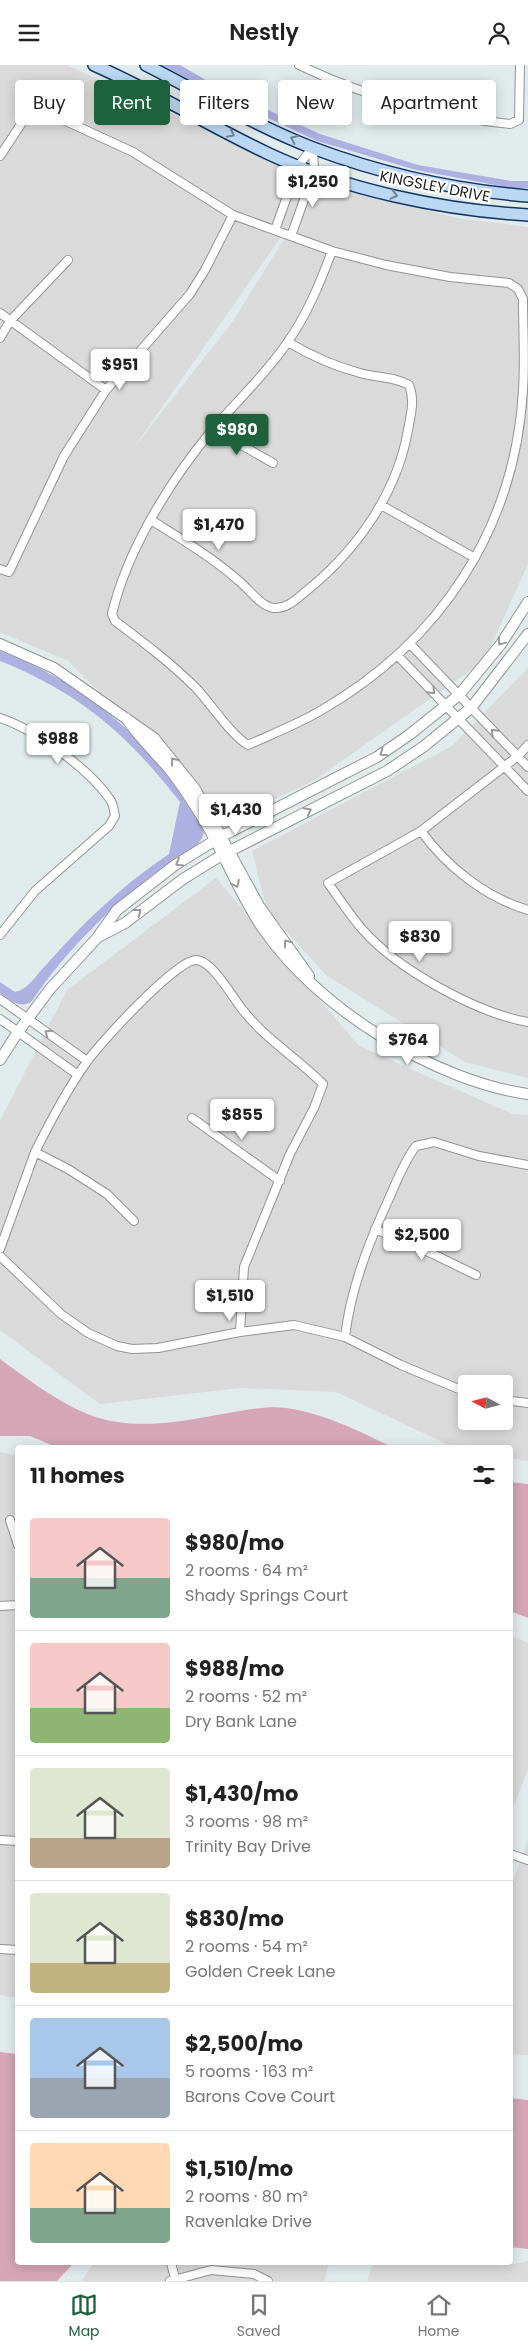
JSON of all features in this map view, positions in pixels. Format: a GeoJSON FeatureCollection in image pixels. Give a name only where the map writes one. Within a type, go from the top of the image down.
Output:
{"type":"FeatureCollection","features":[{"type":"Feature","properties":{"kind":"main road","name":"KINGSLEY DRIVE"},"geometry":{"type":"LineString","coordinates":[[94,65],[267,153],[314,172],[429,203],[480,212],[528,215]]}},
{"type":"Feature","properties":{"kind":"main road","name":"KINGSLEY DRIVE"},"geometry":{"type":"LineString","coordinates":[[146,65],[313,147],[411,178],[458,187],[528,195]]}},
{"type":"Feature","properties":{"kind":"street"},"geometry":{"type":"LineString","coordinates":[[299,65],[319,75],[431,111],[510,124],[519,120],[520,65]]}},
{"type":"Feature","properties":{"kind":"street"},"geometry":{"type":"LineString","coordinates":[[0,156],[29,112],[42,110],[133,152],[233,215],[332,251],[450,277],[509,283],[518,289],[523,299],[523,390],[517,438],[504,493],[491,528],[475,558],[444,606],[398,656],[377,673],[320,711],[248,745],[241,741],[216,710],[172,665],[115,621],[112,613],[127,568],[151,520],[189,461],[213,429],[288,343],[310,305],[332,251]]}},
{"type":"Feature","properties":{"kind":"street"},"geometry":{"type":"LineString","coordinates":[[274,230],[298,166],[313,147]]}},
{"type":"Feature","properties":{"kind":"street"},"geometry":{"type":"LineString","coordinates":[[291,236],[314,172],[313,147]]}},
{"type":"Feature","properties":{"kind":"street"},"geometry":{"type":"LineString","coordinates":[[0,569],[9,572],[64,456],[106,390],[190,294],[205,270],[233,215]]}},
{"type":"Feature","properties":{"kind":"street"},"geometry":{"type":"LineString","coordinates":[[0,338],[10,321],[68,261]]}},
{"type":"Feature","properties":{"kind":"street"},"geometry":{"type":"LineString","coordinates":[[0,313],[106,390]]}},
{"type":"Feature","properties":{"kind":"street"},"geometry":{"type":"LineString","coordinates":[[151,520],[238,579],[268,607],[277,608],[290,605],[332,569],[381,505],[399,463],[407,435],[413,396],[410,385],[401,379],[362,374],[321,361],[288,343]]}},
{"type":"Feature","properties":{"kind":"street"},"geometry":{"type":"LineString","coordinates":[[213,429],[273,463]]}},
{"type":"Feature","properties":{"kind":"street"},"geometry":{"type":"LineString","coordinates":[[381,505],[475,558]]}},
{"type":"Feature","properties":{"kind":"street"},"geometry":{"type":"LineString","coordinates":[[0,1060],[27,1018],[74,961],[97,938],[117,911],[146,886],[175,865],[218,838],[377,757],[458,695],[501,643],[528,602]]}},
{"type":"Feature","properties":{"kind":"street"},"geometry":{"type":"LineString","coordinates":[[97,938],[125,923],[183,879],[226,853],[387,771],[423,747],[471,708],[528,634]]}},
{"type":"Feature","properties":{"kind":"street"},"geometry":{"type":"LineString","coordinates":[[0,644],[54,668],[126,719],[136,733],[170,770],[218,838],[226,853],[241,894],[263,930],[279,951],[362,1025],[418,1058],[483,1085],[528,1094]]}},
{"type":"Feature","properties":{"kind":"street"},"geometry":{"type":"LineString","coordinates":[[410,645],[528,767]]}},
{"type":"Feature","properties":{"kind":"street"},"geometry":{"type":"LineString","coordinates":[[398,656],[528,791]]}},
{"type":"Feature","properties":{"kind":"street"},"geometry":{"type":"LineString","coordinates":[[0,718],[15,723],[45,741],[88,774],[111,799],[115,816],[108,826],[35,891],[0,935]]}},
{"type":"Feature","properties":{"kind":"street"},"geometry":{"type":"LineString","coordinates":[[528,745],[518,756],[421,831],[328,883],[363,931],[403,965],[451,994],[499,1014],[528,1022]]}},
{"type":"Feature","properties":{"kind":"street"},"geometry":{"type":"LineString","coordinates":[[421,831],[442,857],[462,874],[505,901],[528,910]]}},
{"type":"Feature","properties":{"kind":"street"},"geometry":{"type":"LineString","coordinates":[[0,1249],[35,1152],[87,1061],[139,1004],[182,965],[196,960],[206,963],[244,1012],[270,1039],[297,1059],[323,1084],[314,1108],[290,1154],[244,1267],[240,1332]]}},
{"type":"Feature","properties":{"kind":"street"},"geometry":{"type":"LineString","coordinates":[[0,999],[87,1061]]}},
{"type":"Feature","properties":{"kind":"street"},"geometry":{"type":"LineString","coordinates":[[0,1019],[78,1075]]}},
{"type":"Feature","properties":{"kind":"street"},"geometry":{"type":"LineString","coordinates":[[192,1118],[280,1181]]}},
{"type":"Feature","properties":{"kind":"street"},"geometry":{"type":"LineString","coordinates":[[345,1337],[348,1313],[357,1279],[375,1229],[416,1146],[422,1143],[434,1142],[479,1156],[528,1165]]}},
{"type":"Feature","properties":{"kind":"street"},"geometry":{"type":"LineString","coordinates":[[35,1152],[68,1169],[107,1194],[134,1221]]}},
{"type":"Feature","properties":{"kind":"street"},"geometry":{"type":"LineString","coordinates":[[375,1229],[434,1254],[476,1275]]}},
{"type":"Feature","properties":{"kind":"street"},"geometry":{"type":"LineString","coordinates":[[0,1256],[61,1314],[88,1333],[117,1346],[132,1349],[158,1347],[240,1332],[294,1325],[345,1337],[401,1365],[458,1389]]}},
{"type":"Feature","properties":{"kind":"street"},"geometry":{"type":"LineString","coordinates":[[513,1401],[528,1403]]}},
{"type":"Feature","properties":{"kind":"street"},"geometry":{"type":"LineString","coordinates":[[10,1520],[15,1536]]}},
{"type":"Feature","properties":{"kind":"street"},"geometry":{"type":"LineString","coordinates":[[0,1606],[15,1605]]}},
{"type":"Feature","properties":{"kind":"street"},"geometry":{"type":"LineString","coordinates":[[0,1840],[15,1841]]}},
{"type":"Feature","properties":{"kind":"street"},"geometry":{"type":"LineString","coordinates":[[513,1855],[528,1860]]}},
{"type":"Feature","properties":{"kind":"street"},"geometry":{"type":"LineString","coordinates":[[0,1949],[15,1951]]}},
{"type":"Feature","properties":{"kind":"street"},"geometry":{"type":"LineString","coordinates":[[170,2265],[172,2280],[210,2270],[254,2274],[268,2281]]}},
{"type":"Feature","properties":{"kind":"shaded area"},"geometry":{"type":"Polygon","coordinates":[[[0,65],[67,65],[99,80],[94,80],[94,125],[170,125],[170,113],[180,117],[180,125],[197,125],[320,182],[457,218],[528,227],[528,564],[484,661],[313,781],[229,821],[68,661],[0,632],[0,65]],[[311,194],[133,449],[233,321],[312,194],[311,194]]]}},
{"type":"Feature","properties":{"kind":"shaded area"},"geometry":{"type":"Polygon","coordinates":[[[162,65],[180,65],[206,80],[190,80],[162,65]]]}},
{"type":"Feature","properties":{"kind":"shaded area"},"geometry":{"type":"Polygon","coordinates":[[[268,110],[278,115],[278,123],[268,118],[268,110]]]}},
{"type":"Feature","properties":{"kind":"shaded area"},"geometry":{"type":"Polygon","coordinates":[[[283,125],[300,125],[320,134],[418,165],[511,181],[528,181],[528,188],[512,188],[416,170],[317,141],[283,125]]]}},
{"type":"Feature","properties":{"kind":"shaded area"},"geometry":{"type":"Polygon","coordinates":[[[0,651],[27,662],[79,691],[125,727],[165,771],[200,821],[204,831],[199,843],[187,853],[160,869],[107,914],[60,964],[32,1001],[23,1005],[0,993],[0,982],[15,992],[24,988],[104,905],[169,854],[180,802],[141,756],[100,718],[54,687],[29,673],[0,661],[0,651]]]}},
{"type":"Feature","properties":{"kind":"shaded area"},"geometry":{"type":"Polygon","coordinates":[[[528,668],[528,1078],[465,1062],[326,975],[267,910],[252,851],[452,746],[528,668]]]}},
{"type":"Feature","properties":{"kind":"shaded area"},"geometry":{"type":"Polygon","coordinates":[[[216,878],[359,1046],[512,1114],[528,1115],[528,1461],[513,1458],[513,1445],[449,1445],[336,1392],[240,1388],[100,1404],[0,1330],[0,1121],[67,990],[216,878]]]}},
{"type":"Feature","properties":{"kind":"shaded area"},"geometry":{"type":"Polygon","coordinates":[[[0,1359],[66,1404],[106,1420],[139,1424],[173,1422],[270,1407],[286,1408],[327,1418],[388,1445],[51,1445],[30,1436],[0,1436],[0,1359]]]}},
{"type":"Feature","properties":{"kind":"shaded area"},"geometry":{"type":"Polygon","coordinates":[[[0,1452],[15,1455],[15,1998],[0,1995],[0,1452]]]}},
{"type":"Feature","properties":{"kind":"shaded area"},"geometry":{"type":"Polygon","coordinates":[[[513,1482],[528,1484],[528,1618],[513,1612],[513,1482]]]}},
{"type":"Feature","properties":{"kind":"shaded area"},"geometry":{"type":"Polygon","coordinates":[[[513,1636],[528,1643],[528,1769],[513,1808],[513,1636]]]}},
{"type":"Feature","properties":{"kind":"shaded area"},"geometry":{"type":"Polygon","coordinates":[[[528,1840],[528,2055],[513,2054],[513,1881],[528,1840]]]}},
{"type":"Feature","properties":{"kind":"shaded area"},"geometry":{"type":"Polygon","coordinates":[[[0,2052],[15,2054],[15,2265],[72,2265],[57,2281],[0,2281],[0,2052]]]}},
{"type":"Feature","properties":{"kind":"shaded area"},"geometry":{"type":"Polygon","coordinates":[[[513,2098],[528,2100],[528,2249],[513,2247],[513,2098]]]}},
{"type":"Feature","properties":{"kind":"shaded area"},"geometry":{"type":"Polygon","coordinates":[[[528,2261],[528,2281],[367,2281],[372,2265],[515,2264],[528,2261]]]}},
{"type":"Feature","properties":{"kind":"shaded area"},"geometry":{"type":"Polygon","coordinates":[[[93,2265],[328,2265],[325,2281],[81,2281],[93,2265]]]}}]}
